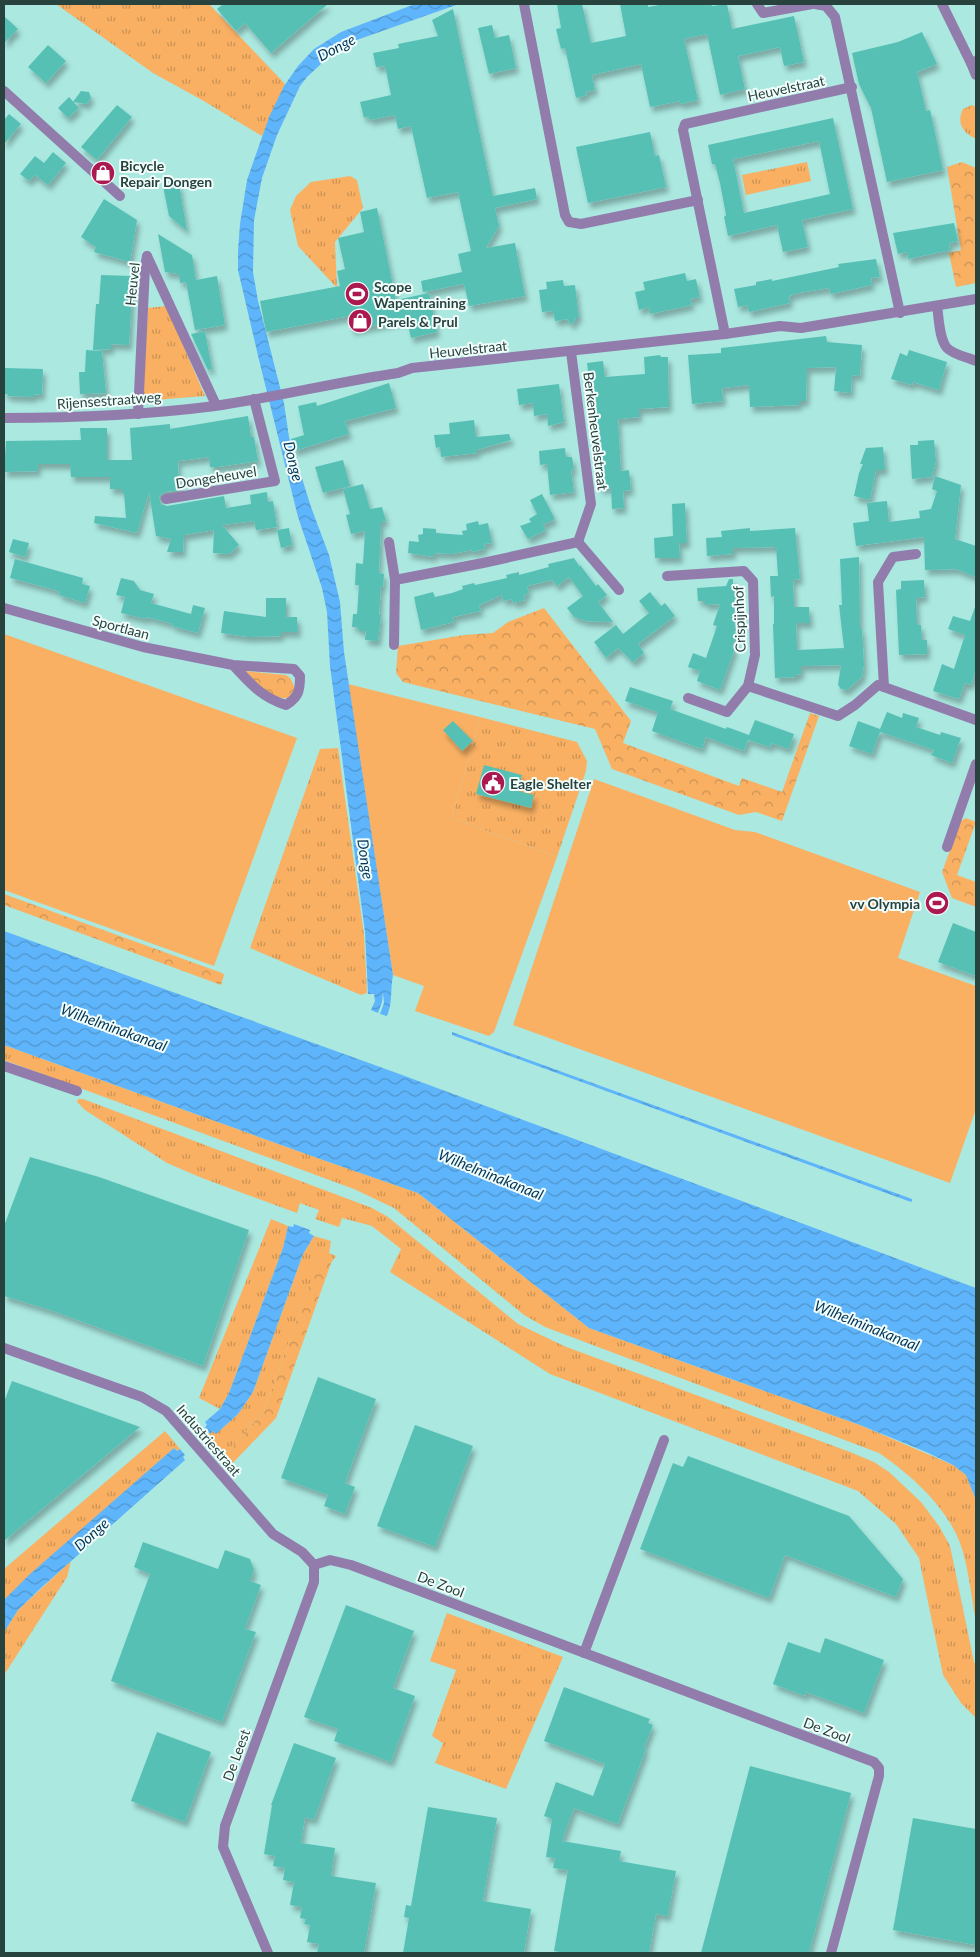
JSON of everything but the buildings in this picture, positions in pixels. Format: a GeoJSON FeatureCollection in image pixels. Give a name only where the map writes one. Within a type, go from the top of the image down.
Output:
{"type":"FeatureCollection","features":[{"type":"Feature","properties":{"kind":"street"},"geometry":{"type":"LineString","coordinates":[[524,4],[566,215],[569,222],[581,224],[698,200]]}},
{"type":"Feature","properties":{"kind":"street"},"geometry":{"type":"LineString","coordinates":[[757,4],[763,13],[813,4],[826,6],[835,17],[900,313]]}},
{"type":"Feature","properties":{"kind":"street"},"geometry":{"type":"LineString","coordinates":[[942,4],[974,62],[976,75]]}},
{"type":"Feature","properties":{"kind":"street","name":"Heuvelstraat"},"geometry":{"type":"LineString","coordinates":[[725,334],[683,130],[685,124],[852,88]]}},
{"type":"Feature","properties":{"kind":"street"},"geometry":{"type":"LineString","coordinates":[[4,90],[120,196]]}},
{"type":"Feature","properties":{"kind":"street","name":"Heuvel"},"geometry":{"type":"LineString","coordinates":[[138,414],[145,268],[148,256],[216,406]]}},
{"type":"Feature","properties":{"kind":"street","name":"Heuvelstraat"},"geometry":{"type":"LineString","coordinates":[[216,406],[398,373],[412,368],[572,352],[780,326],[801,328],[976,299]]}},
{"type":"Feature","properties":{"kind":"street"},"geometry":{"type":"LineString","coordinates":[[937,306],[941,333],[946,347],[976,360]]}},
{"type":"Feature","properties":{"kind":"street","name":"Berkenheuvelstraat"},"geometry":{"type":"LineString","coordinates":[[572,352],[591,504],[578,542]]}},
{"type":"Feature","properties":{"kind":"street","name":"Dongeheuvel"},"geometry":{"type":"LineString","coordinates":[[166,499],[275,481],[254,399]]}},
{"type":"Feature","properties":{"kind":"street","name":"Rijensestraatweg"},"geometry":{"type":"LineString","coordinates":[[4,418],[74,418],[216,406]]}},
{"type":"Feature","properties":{"kind":"street"},"geometry":{"type":"LineString","coordinates":[[389,542],[395,580],[394,645]]}},
{"type":"Feature","properties":{"kind":"street"},"geometry":{"type":"LineString","coordinates":[[395,580],[483,564],[578,542],[620,590]]}},
{"type":"Feature","properties":{"kind":"street"},"geometry":{"type":"LineString","coordinates":[[884,687],[878,582],[893,556],[916,554]]}},
{"type":"Feature","properties":{"kind":"street","name":"Crispijnhof"},"geometry":{"type":"LineString","coordinates":[[667,576],[744,571],[753,581],[755,655],[748,686],[727,712],[688,698]]}},
{"type":"Feature","properties":{"kind":"street","name":"Sportlaan"},"geometry":{"type":"LineString","coordinates":[[4,608],[143,648],[233,664],[294,669],[300,676],[300,689],[295,700],[286,705],[270,700],[252,686],[233,664]]}},
{"type":"Feature","properties":{"kind":"street"},"geometry":{"type":"LineString","coordinates":[[748,686],[838,716],[855,705],[878,685],[976,720]]}},
{"type":"Feature","properties":{"kind":"street"},"geometry":{"type":"LineString","coordinates":[[947,847],[976,764]]}},
{"type":"Feature","properties":{"kind":"street"},"geometry":{"type":"LineString","coordinates":[[4,1066],[77,1091]]}},
{"type":"Feature","properties":{"kind":"street","name":"Industriestraat"},"geometry":{"type":"LineString","coordinates":[[4,1348],[142,1397],[166,1411],[273,1534],[302,1552],[314,1565]]}},
{"type":"Feature","properties":{"kind":"street"},"geometry":{"type":"LineString","coordinates":[[584,1654],[664,1440]]}},
{"type":"Feature","properties":{"kind":"street","name":"De Zool"},"geometry":{"type":"LineString","coordinates":[[314,1565],[330,1560],[350,1564],[874,1762],[879,1768],[879,1776],[831,1953]]}},
{"type":"Feature","properties":{"kind":"street","name":"De Leest"},"geometry":{"type":"LineString","coordinates":[[268,1953],[223,1847],[224,1826],[314,1582],[314,1565]]}},
{"type":"Feature","properties":{"kind":"green space"},"geometry":{"type":"Polygon","coordinates":[[[56,4],[209,4],[285,84],[262,136],[153,73],[56,4]]]}},
{"type":"Feature","properties":{"kind":"green space"},"geometry":{"type":"Polygon","coordinates":[[[972,105],[976,107],[976,139],[964,131],[960,119],[963,109],[972,105]]]}},
{"type":"Feature","properties":{"kind":"green space"},"geometry":{"type":"Polygon","coordinates":[[[807,162],[811,181],[746,195],[742,175],[807,162]]]}},
{"type":"Feature","properties":{"kind":"green space"},"geometry":{"type":"Polygon","coordinates":[[[962,162],[976,168],[976,283],[956,287],[949,253],[961,250],[947,167],[962,162]]]}},
{"type":"Feature","properties":{"kind":"green space"},"geometry":{"type":"Polygon","coordinates":[[[350,176],[357,180],[363,208],[335,242],[337,288],[298,246],[290,210],[296,196],[311,182],[350,176]]]}},
{"type":"Feature","properties":{"kind":"green space"},"geometry":{"type":"Polygon","coordinates":[[[166,306],[205,396],[142,401],[148,308],[166,306]]]}},
{"type":"Feature","properties":{"kind":"green space"},"geometry":{"type":"Polygon","coordinates":[[[544,608],[631,721],[623,743],[739,786],[742,778],[782,792],[810,713],[819,716],[782,821],[756,812],[739,815],[612,769],[595,729],[403,682],[396,673],[398,646],[464,635],[493,633],[508,622],[544,608]]]}},
{"type":"Feature","properties":{"kind":"green space"},"geometry":{"type":"Polygon","coordinates":[[[4,634],[297,738],[214,966],[4,890],[4,634]]]}},
{"type":"Feature","properties":{"kind":"green space"},"geometry":{"type":"Polygon","coordinates":[[[245,671],[286,675],[291,679],[295,689],[288,698],[275,696],[264,689],[245,671]]]}},
{"type":"Feature","properties":{"kind":"green space"},"geometry":{"type":"Polygon","coordinates":[[[348,684],[480,717],[452,818],[557,857],[494,1032],[489,1036],[415,1011],[424,986],[393,975],[348,684]]]}},
{"type":"Feature","properties":{"kind":"green space"},"geometry":{"type":"Polygon","coordinates":[[[480,717],[577,742],[587,761],[586,771],[557,857],[452,818],[480,717]]]}},
{"type":"Feature","properties":{"kind":"green space"},"geometry":{"type":"Polygon","coordinates":[[[338,748],[364,935],[367,993],[361,995],[250,948],[320,749],[338,748]]]}},
{"type":"Feature","properties":{"kind":"green space"},"geometry":{"type":"Polygon","coordinates":[[[594,779],[735,830],[755,832],[920,892],[898,958],[976,986],[976,1109],[950,1183],[513,1025],[594,779]]]}},
{"type":"Feature","properties":{"kind":"green space"},"geometry":{"type":"Polygon","coordinates":[[[966,818],[976,822],[957,875],[976,882],[976,907],[952,898],[942,872],[961,821],[966,818]]]}},
{"type":"Feature","properties":{"kind":"green space"},"geometry":{"type":"Polygon","coordinates":[[[4,894],[222,973],[224,975],[221,985],[4,905],[4,894]]]}},
{"type":"Feature","properties":{"kind":"green space"},"geometry":{"type":"Polygon","coordinates":[[[4,1045],[418,1193],[589,1328],[860,1425],[953,1465],[966,1475],[976,1500],[976,1622],[966,1562],[954,1529],[937,1504],[926,1492],[879,1453],[545,1327],[524,1315],[394,1208],[354,1189],[4,1060],[4,1045]]]}},
{"type":"Feature","properties":{"kind":"green space"},"geometry":{"type":"Polygon","coordinates":[[[78,1099],[83,1099],[372,1208],[388,1217],[518,1324],[564,1346],[850,1452],[874,1462],[889,1472],[921,1502],[939,1526],[950,1546],[976,1666],[976,1718],[961,1703],[943,1675],[919,1558],[896,1524],[858,1491],[550,1374],[390,1272],[401,1249],[372,1226],[342,1218],[339,1227],[315,1219],[319,1210],[300,1203],[297,1213],[167,1163],[85,1110],[77,1102],[78,1099]]]}},
{"type":"Feature","properties":{"kind":"green space"},"geometry":{"type":"Polygon","coordinates":[[[271,1219],[288,1226],[283,1248],[229,1393],[220,1409],[199,1398],[271,1219]]]}},
{"type":"Feature","properties":{"kind":"green space"},"geometry":{"type":"Polygon","coordinates":[[[314,1236],[331,1241],[329,1253],[336,1256],[331,1263],[319,1259],[264,1411],[219,1461],[200,1440],[213,1431],[216,1434],[238,1414],[253,1392],[303,1254],[314,1236]]]}},
{"type":"Feature","properties":{"kind":"green space"},"geometry":{"type":"Polygon","coordinates":[[[319,1258],[331,1263],[276,1418],[226,1470],[219,1461],[264,1411],[319,1258]]]}},
{"type":"Feature","properties":{"kind":"green space"},"geometry":{"type":"Polygon","coordinates":[[[165,1431],[180,1449],[177,1451],[174,1448],[4,1601],[4,1569],[165,1431]]]}},
{"type":"Feature","properties":{"kind":"green space"},"geometry":{"type":"Polygon","coordinates":[[[71,1561],[67,1577],[4,1675],[4,1632],[18,1610],[71,1561]]]}},
{"type":"Feature","properties":{"kind":"green space"},"geometry":{"type":"Polygon","coordinates":[[[447,1613],[563,1657],[506,1789],[435,1763],[443,1743],[432,1736],[456,1670],[430,1661],[447,1613]]]}},
{"type":"Feature","properties":{"kind":"water","name":"Donge"},"geometry":{"type":"Polygon","coordinates":[[[415,4],[459,4],[351,42],[322,63],[307,77],[300,86],[277,135],[262,178],[254,220],[253,272],[258,301],[284,403],[289,437],[311,507],[329,555],[340,602],[344,652],[393,975],[390,1006],[387,1016],[380,1014],[384,1003],[383,993],[378,1013],[371,1010],[375,1001],[374,994],[368,994],[365,932],[330,666],[327,612],[322,588],[298,517],[259,360],[238,270],[238,251],[247,180],[269,117],[284,86],[298,66],[314,49],[341,32],[415,4]]]}},
{"type":"Feature","properties":{"kind":"water","name":"Wilhelminakanaal"},"geometry":{"type":"Polygon","coordinates":[[[4,931],[394,1072],[976,1288],[976,1500],[966,1475],[953,1465],[926,1452],[860,1425],[589,1328],[418,1193],[4,1045],[4,931]]]}},
{"type":"Feature","properties":{"kind":"water"},"geometry":{"type":"Polygon","coordinates":[[[452,1032],[912,1199],[912,1201],[452,1035],[452,1032]]]}},
{"type":"Feature","properties":{"kind":"water"},"geometry":{"type":"Polygon","coordinates":[[[294,1224],[310,1230],[309,1233],[314,1236],[303,1254],[253,1392],[238,1414],[216,1434],[213,1431],[210,1434],[205,1427],[207,1425],[205,1422],[220,1409],[229,1393],[283,1248],[288,1226],[293,1227],[294,1224]]]}},
{"type":"Feature","properties":{"kind":"water","name":"Donge"},"geometry":{"type":"Polygon","coordinates":[[[174,1448],[177,1451],[180,1449],[185,1455],[183,1457],[185,1460],[42,1587],[18,1610],[4,1632],[5,1599],[30,1574],[174,1448]]]}},
{"type":"Feature","properties":{"kind":"place","name":"Bicycle Repair Dongen"},"geometry":{"type":"Point","coordinates":[103,173]}},
{"type":"Feature","properties":{"kind":"place","name":"Scope Wapentraining"},"geometry":{"type":"Point","coordinates":[357,294]}},
{"type":"Feature","properties":{"kind":"place","name":"Parels & Prul"},"geometry":{"type":"Point","coordinates":[360,321]}},
{"type":"Feature","properties":{"kind":"place","name":"Eagle Shelter"},"geometry":{"type":"Point","coordinates":[493,783]}},
{"type":"Feature","properties":{"kind":"place","name":"vv Olympia"},"geometry":{"type":"Point","coordinates":[937,903]}}]}
